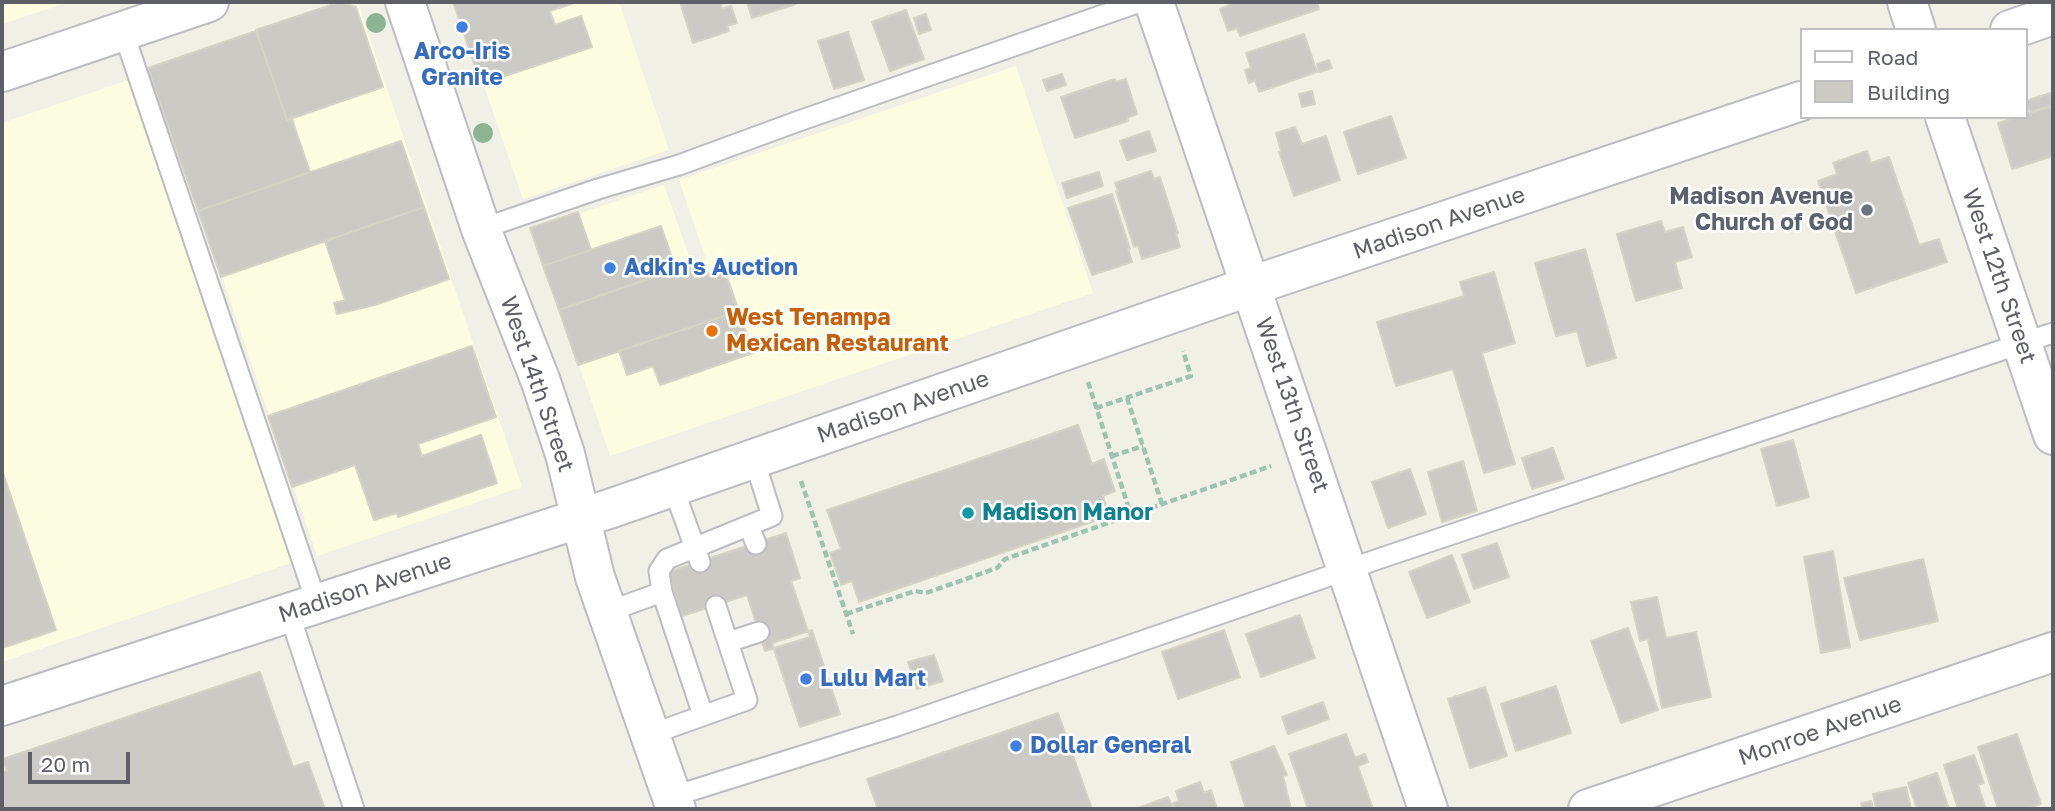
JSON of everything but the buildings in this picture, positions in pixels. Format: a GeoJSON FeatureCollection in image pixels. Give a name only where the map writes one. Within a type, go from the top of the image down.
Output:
{"type":"FeatureCollection","features":[{"type":"Feature","properties":{"kind":"street"},"geometry":{"type":"LineString","coordinates":[[2,72],[209,2]]}},
{"type":"Feature","properties":{"kind":"street","name":"West 14th Street"},"geometry":{"type":"LineString","coordinates":[[405,2],[481,229],[541,382],[565,454],[579,518],[607,612],[673,803]]}},
{"type":"Feature","properties":{"kind":"street","name":"West 13th Street"},"geometry":{"type":"LineString","coordinates":[[1154,2],[1428,809]]}},
{"type":"Feature","properties":{"kind":"street"},"geometry":{"type":"LineString","coordinates":[[1907,2],[1915,28]]}},
{"type":"Feature","properties":{"kind":"street"},"geometry":{"type":"LineString","coordinates":[[2016,28],[2053,15]]}},
{"type":"Feature","properties":{"kind":"street","name":"Madison Avenue"},"geometry":{"type":"LineString","coordinates":[[2,706],[673,487],[1251,286],[1800,101]]}},
{"type":"Feature","properties":{"kind":"street","name":"West 12th Street"},"geometry":{"type":"LineString","coordinates":[[1946,119],[2038,338],[2053,435]]}},
{"type":"Feature","properties":{"kind":"street","name":"Monroe Avenue"},"geometry":{"type":"LineString","coordinates":[[1588,809],[2053,652]]}},
{"type":"Feature","properties":{"kind":"lane"},"geometry":{"type":"LineString","coordinates":[[481,229],[679,165],[1140,2]]}},
{"type":"Feature","properties":{"kind":"lane"},"geometry":{"type":"LineString","coordinates":[[123,31],[303,608],[354,809]]}},
{"type":"Feature","properties":{"kind":"lane"},"geometry":{"type":"LineString","coordinates":[[673,803],[1348,569],[2038,338]]}},
{"type":"Feature","properties":{"kind":"lane"},"geometry":{"type":"LineString","coordinates":[[703,715],[662,592],[659,571],[667,559],[698,554],[752,535],[772,516],[754,459]]}},
{"type":"Feature","properties":{"kind":"lane"},"geometry":{"type":"LineString","coordinates":[[673,487],[698,554]]}},
{"type":"Feature","properties":{"kind":"lane"},"geometry":{"type":"LineString","coordinates":[[607,612],[662,592]]}},
{"type":"Feature","properties":{"kind":"lane"},"geometry":{"type":"LineString","coordinates":[[649,735],[747,700],[716,606]]}},
{"type":"Feature","properties":{"kind":"lane"},"geometry":{"type":"LineString","coordinates":[[728,642],[758,632]]}},
{"type":"Feature","properties":{"kind":"path"},"geometry":{"type":"LineString","coordinates":[[1096,408],[1191,376],[1183,351]]}},
{"type":"Feature","properties":{"kind":"path"},"geometry":{"type":"LineString","coordinates":[[1087,382],[1131,515]]}},
{"type":"Feature","properties":{"kind":"path"},"geometry":{"type":"LineString","coordinates":[[1126,398],[1162,504]]}},
{"type":"Feature","properties":{"kind":"path"},"geometry":{"type":"LineString","coordinates":[[1112,456],[1143,446]]}},
{"type":"Feature","properties":{"kind":"path"},"geometry":{"type":"LineString","coordinates":[[846,614],[915,591],[926,593],[997,568],[1005,559],[1271,466]]}},
{"type":"Feature","properties":{"kind":"path"},"geometry":{"type":"LineString","coordinates":[[801,480],[853,634]]}},
{"type":"Feature","properties":{"kind":"shaded area"},"geometry":{"type":"Polygon","coordinates":[[[2,2],[69,2],[2,24],[2,2]]]}},
{"type":"Feature","properties":{"kind":"shaded area"},"geometry":{"type":"Polygon","coordinates":[[[455,2],[619,2],[669,150],[523,199],[455,2]]]}},
{"type":"Feature","properties":{"kind":"shaded area"},"geometry":{"type":"Polygon","coordinates":[[[358,3],[522,487],[317,556],[152,71],[358,3]]]}},
{"type":"Feature","properties":{"kind":"shaded area"},"geometry":{"type":"Polygon","coordinates":[[[1016,66],[1093,293],[610,456],[533,229],[664,185],[692,264],[706,259],[679,180],[1016,66]]]}},
{"type":"Feature","properties":{"kind":"shaded area"},"geometry":{"type":"Polygon","coordinates":[[[131,79],[294,562],[2,662],[2,123],[131,79]]]}},
{"type":"Feature","properties":{"kind":"place","name":"Arco-Iris Granite"},"geometry":{"type":"Point","coordinates":[462,27]}},
{"type":"Feature","properties":{"kind":"place","name":"Madison Avenue Church of God"},"geometry":{"type":"Point","coordinates":[1867,210]}},
{"type":"Feature","properties":{"kind":"place","name":"Adkin's Auction"},"geometry":{"type":"Point","coordinates":[610,268]}},
{"type":"Feature","properties":{"kind":"place","name":"West Tenampa Mexican Restaurant"},"geometry":{"type":"Point","coordinates":[712,331]}},
{"type":"Feature","properties":{"kind":"place","name":"Madison Manor"},"geometry":{"type":"Point","coordinates":[968,513]}},
{"type":"Feature","properties":{"kind":"place","name":"Lulu Mart"},"geometry":{"type":"Point","coordinates":[806,679]}},
{"type":"Feature","properties":{"kind":"place","name":"Dollar General"},"geometry":{"type":"Point","coordinates":[1016,746]}}]}
